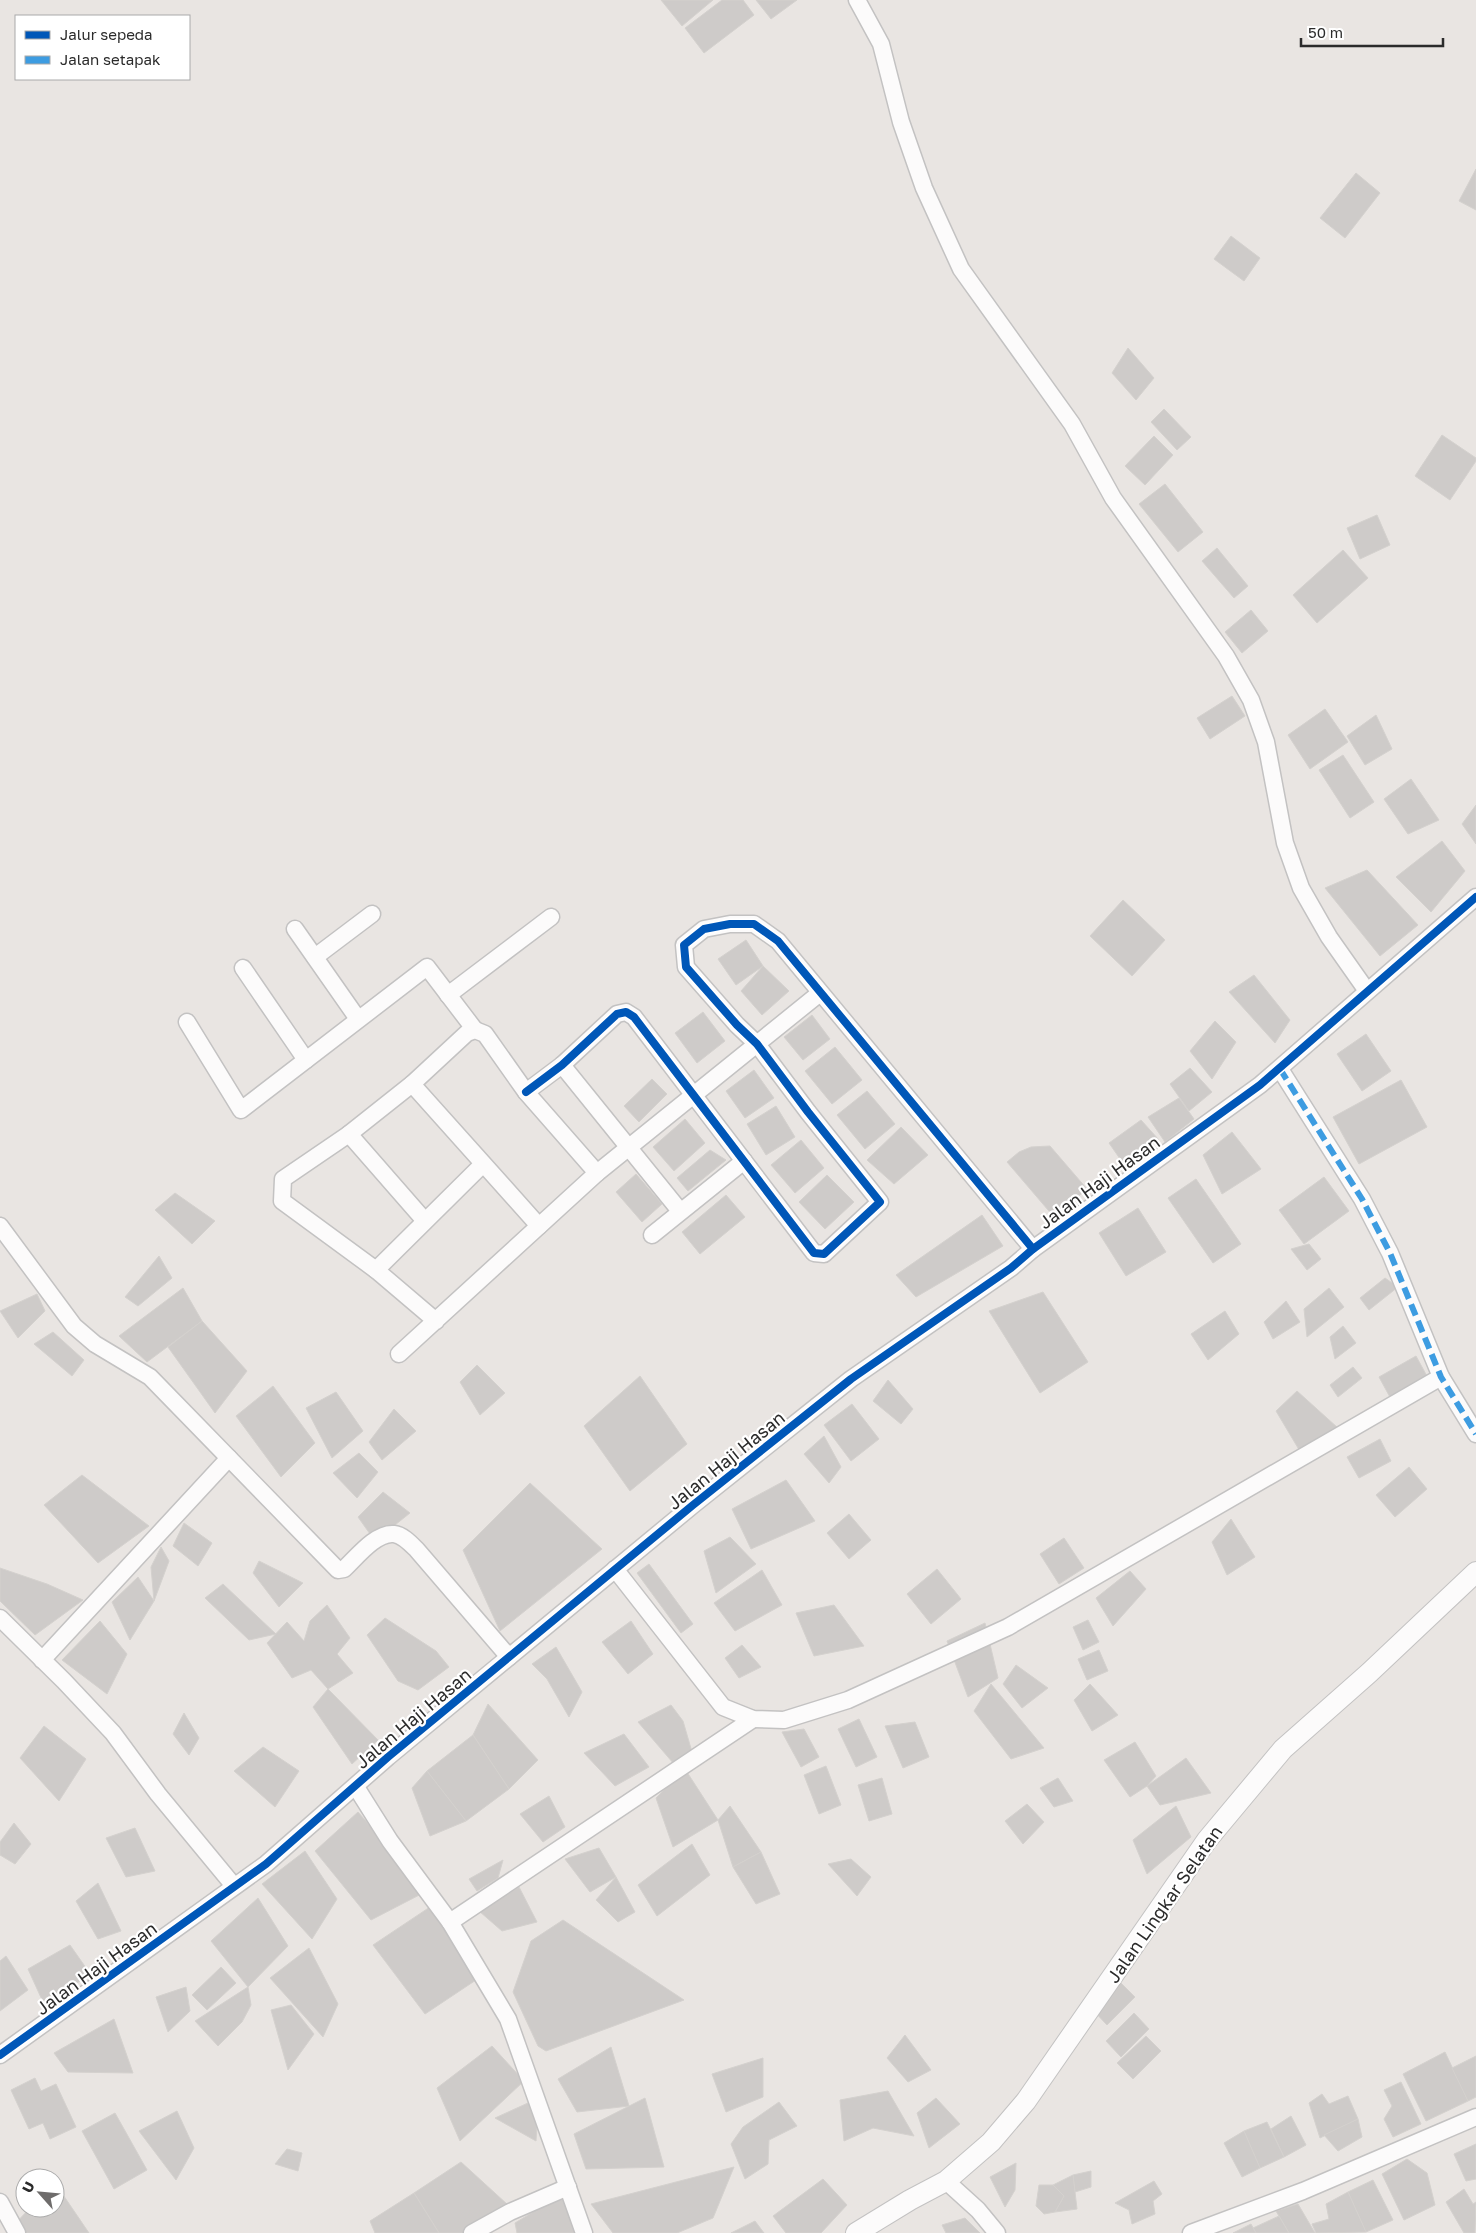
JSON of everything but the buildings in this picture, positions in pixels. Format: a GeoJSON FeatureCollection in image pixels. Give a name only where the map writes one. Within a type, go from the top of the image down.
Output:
{"type":"FeatureCollection","features":[{"type":"Feature","properties":{"kind":"street"},"geometry":{"type":"LineString","coordinates":[[857,0],[880,44],[901,122],[924,188],[961,269],[1072,424],[1113,498],[1226,656],[1251,700],[1266,742],[1285,843],[1301,888],[1330,937],[1367,992]]}},
{"type":"Feature","properties":{"kind":"street","name":"Jalan Haji Hasan"},"geometry":{"type":"LineString","coordinates":[[0,2055],[266,1864],[388,1757],[615,1569],[852,1379],[1012,1268],[1033,1249],[1260,1085],[1476,897]]}},
{"type":"Feature","properties":{"kind":"street"},"geometry":{"type":"LineString","coordinates":[[315,957],[372,914]]}},
{"type":"Feature","properties":{"kind":"street"},"geometry":{"type":"LineString","coordinates":[[448,995],[551,917]]}},
{"type":"Feature","properties":{"kind":"street"},"geometry":{"type":"LineString","coordinates":[[526,1092],[562,1064],[617,1014],[626,1012],[634,1017],[814,1253],[824,1254],[880,1202],[808,1112],[757,1044],[737,1025],[686,966],[684,945],[704,929],[730,924],[754,924],[778,941],[1033,1249]]}},
{"type":"Feature","properties":{"kind":"street"},"geometry":{"type":"LineString","coordinates":[[295,929],[358,1020]]}},
{"type":"Feature","properties":{"kind":"street"},"geometry":{"type":"LineString","coordinates":[[187,1022],[241,1110],[427,967],[475,1030],[485,1034],[526,1092],[597,1173]]}},
{"type":"Feature","properties":{"kind":"street"},"geometry":{"type":"LineString","coordinates":[[243,968],[306,1060]]}},
{"type":"Feature","properties":{"kind":"street"},"geometry":{"type":"LineString","coordinates":[[400,1354],[628,1146],[694,1096],[820,994]]}},
{"type":"Feature","properties":{"kind":"street"},"geometry":{"type":"LineString","coordinates":[[436,1321],[376,1270],[282,1201],[283,1179],[349,1134],[412,1084],[467,1033],[475,1030]]}},
{"type":"Feature","properties":{"kind":"street"},"geometry":{"type":"LineString","coordinates":[[562,1064],[680,1211]]}},
{"type":"Feature","properties":{"kind":"street"},"geometry":{"type":"LineString","coordinates":[[1280,1069],[1362,1199],[1390,1253],[1441,1377],[1476,1434]]}},
{"type":"Feature","properties":{"kind":"street"},"geometry":{"type":"LineString","coordinates":[[412,1084],[539,1226]]}},
{"type":"Feature","properties":{"kind":"street"},"geometry":{"type":"LineString","coordinates":[[349,1134],[425,1221]]}},
{"type":"Feature","properties":{"kind":"street"},"geometry":{"type":"LineString","coordinates":[[652,1235],[744,1161]]}},
{"type":"Feature","properties":{"kind":"street"},"geometry":{"type":"LineString","coordinates":[[376,1270],[483,1164]]}},
{"type":"Feature","properties":{"kind":"street"},"geometry":{"type":"LineString","coordinates":[[0,1226],[74,1326],[95,1344],[150,1377],[338,1570],[344,1569],[375,1540],[389,1535],[402,1537],[417,1550],[509,1657]]}},
{"type":"Feature","properties":{"kind":"street"},"geometry":{"type":"LineString","coordinates":[[615,1569],[723,1707],[753,1719],[784,1720],[848,1700],[1008,1627],[1441,1377]]}},
{"type":"Feature","properties":{"kind":"street"},"geometry":{"type":"LineString","coordinates":[[42,1660],[229,1458]]}},
{"type":"Feature","properties":{"kind":"street","name":"Jalan Lingkar Selatan"},"geometry":{"type":"LineString","coordinates":[[856,2233],[910,2200],[946,2181],[991,2142],[1026,2101],[1207,1840],[1283,1749],[1369,1673],[1476,1572]]}},
{"type":"Feature","properties":{"kind":"street"},"geometry":{"type":"LineString","coordinates":[[0,1618],[113,1734],[158,1794],[234,1886]]}},
{"type":"Feature","properties":{"kind":"street"},"geometry":{"type":"LineString","coordinates":[[450,1922],[753,1719]]}},
{"type":"Feature","properties":{"kind":"street"},"geometry":{"type":"LineString","coordinates":[[356,1787],[390,1840],[450,1922],[508,2019],[584,2233]]}},
{"type":"Feature","properties":{"kind":"street"},"geometry":{"type":"LineString","coordinates":[[1191,2233],[1303,2191],[1476,2116]]}},
{"type":"Feature","properties":{"kind":"street"},"geometry":{"type":"LineString","coordinates":[[946,2181],[978,2210],[997,2233]]}},
{"type":"Feature","properties":{"kind":"street"},"geometry":{"type":"LineString","coordinates":[[472,2233],[510,2212],[568,2187]]}},
{"type":"Feature","properties":{"kind":"street"},"geometry":{"type":"LineString","coordinates":[[0,2202],[18,2233]]}},
{"type":"Feature","properties":{"kind":"marked path"},"geometry":{"type":"LineString","coordinates":[[1280,1069],[1362,1199],[1390,1253],[1441,1377],[1476,1434]]}},
{"type":"Feature","properties":{"kind":"cycle path"},"geometry":{"type":"LineString","coordinates":[[0,2055],[266,1864],[388,1757],[693,1505],[851,1379],[1011,1268],[1033,1249],[1260,1085],[1476,897]]}},
{"type":"Feature","properties":{"kind":"cycle path"},"geometry":{"type":"LineString","coordinates":[[526,1092],[562,1065],[617,1014],[626,1012],[634,1017],[814,1253],[824,1254],[880,1202],[808,1112],[757,1044],[737,1025],[686,967],[684,945],[704,929],[730,924],[754,924],[778,941],[1033,1249]]}}]}
